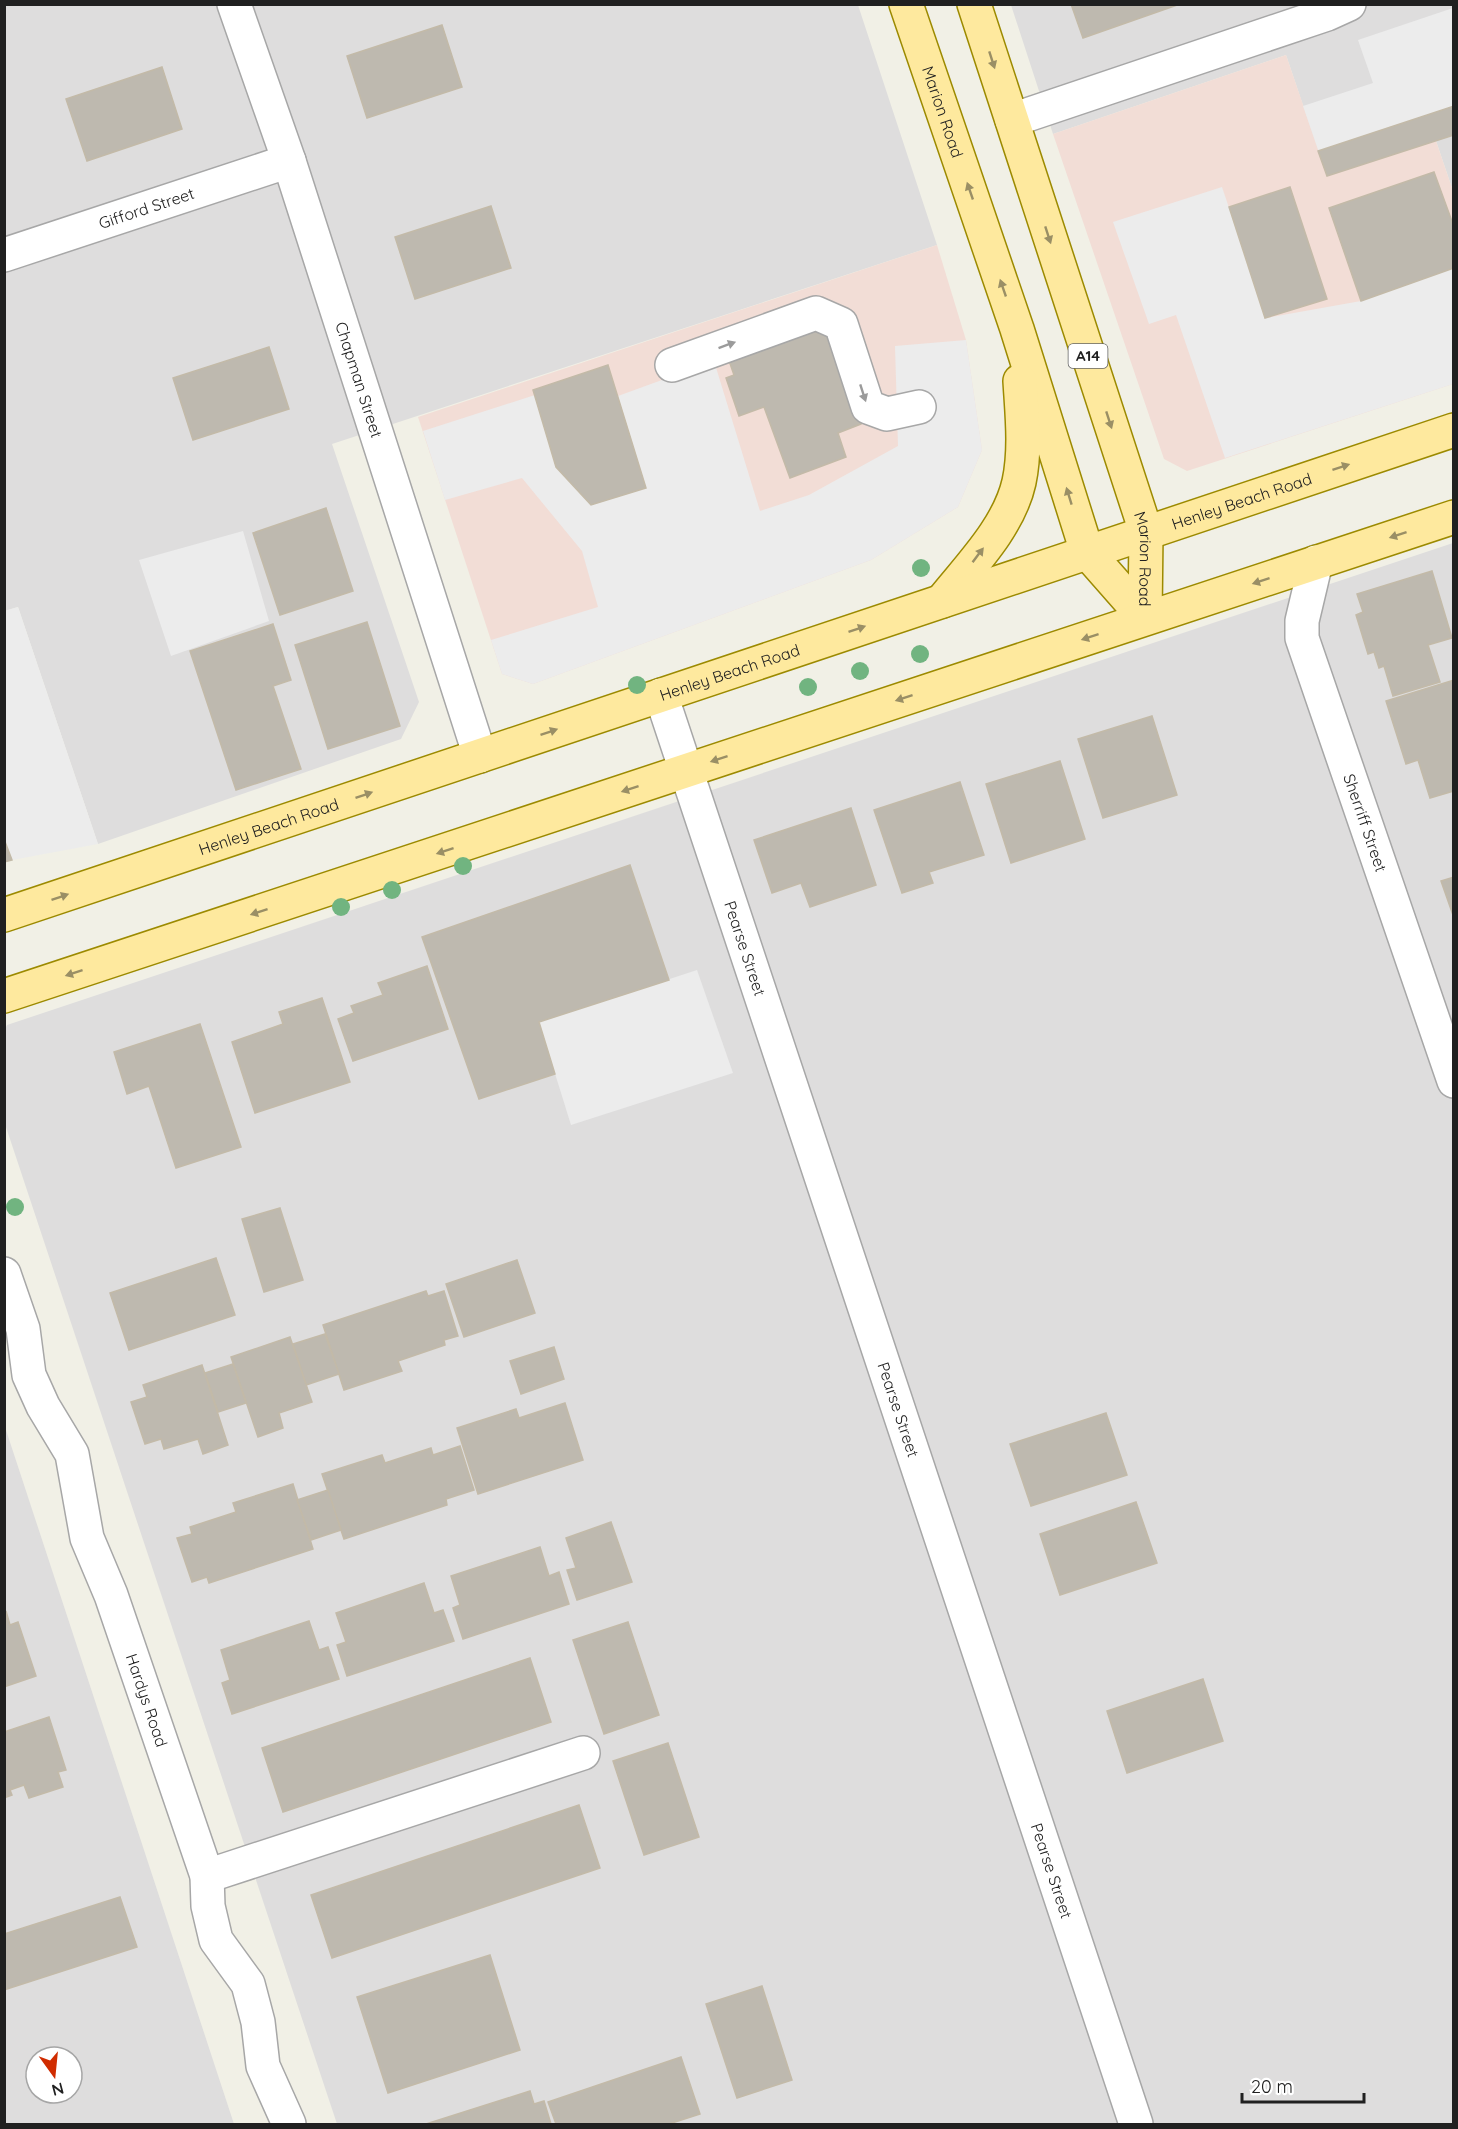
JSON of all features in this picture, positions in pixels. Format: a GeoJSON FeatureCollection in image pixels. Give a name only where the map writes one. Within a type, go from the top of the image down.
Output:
{"type":"FeatureCollection","features":[{"type":"Feature","properties":{"kind":"main road","name":"Marion Road"},"geometry":{"type":"LineString","coordinates":[[906,4],[1017,328],[1087,552],[1145,618]]}},
{"type":"Feature","properties":{"kind":"main road","name":"Marion Road"},"geometry":{"type":"LineString","coordinates":[[974,4],[1146,532],[1145,618]]}},
{"type":"Feature","properties":{"kind":"main road"},"geometry":{"type":"LineString","coordinates":[[942,601],[1008,511],[1019,482],[1023,441],[1017,328]]}},
{"type":"Feature","properties":{"kind":"main road","name":"Henley Beach Road"},"geometry":{"type":"LineString","coordinates":[[4,915],[1454,430]]}},
{"type":"Feature","properties":{"kind":"main road"},"geometry":{"type":"LineString","coordinates":[[4,996],[1454,517]]}},
{"type":"Feature","properties":{"kind":"street","name":"Chapman Street"},"geometry":{"type":"LineString","coordinates":[[234,4],[289,161],[480,756]]}},
{"type":"Feature","properties":{"kind":"street"},"geometry":{"type":"LineString","coordinates":[[1012,120],[1327,14],[1349,4]]}},
{"type":"Feature","properties":{"kind":"street","name":"Gifford Street"},"geometry":{"type":"LineString","coordinates":[[4,255],[289,161]]}},
{"type":"Feature","properties":{"kind":"street"},"geometry":{"type":"LineString","coordinates":[[672,365],[816,313],[841,324],[868,407],[887,414],[919,407]]}},
{"type":"Feature","properties":{"kind":"street","name":"Sherriff Street"},"geometry":{"type":"LineString","coordinates":[[1316,562],[1302,621],[1302,638],[1454,1081]]}},
{"type":"Feature","properties":{"kind":"street","name":"Pearse Street"},"geometry":{"type":"LineString","coordinates":[[661,695],[1136,2124]]}},
{"type":"Feature","properties":{"kind":"street","name":"Hardys Road"},"geometry":{"type":"LineString","coordinates":[[4,1274],[23,1329],[29,1375],[43,1406],[72,1454],[87,1538],[111,1595],[207,1876],[208,1906],[216,1940],[248,1984],[258,2022],[263,2066],[289,2124]]}},
{"type":"Feature","properties":{"kind":"street"},"geometry":{"type":"LineString","coordinates":[[207,1876],[583,1753]]}},
{"type":"Feature","properties":{"kind":"shaded area"},"geometry":{"type":"Polygon","coordinates":[[[4,5],[858,5],[937,245],[332,444],[419,702],[401,739],[98,844],[18,607],[5,611],[4,5]]]}},
{"type":"Feature","properties":{"kind":"shaded area"},"geometry":{"type":"Polygon","coordinates":[[[1011,5],[1453,5],[1453,191],[1436,141],[1327,176],[1286,55],[1053,134],[1011,5]]]}},
{"type":"Feature","properties":{"kind":"shaded area"},"geometry":{"type":"Polygon","coordinates":[[[1453,8],[1453,135],[1327,176],[1303,106],[1373,83],[1358,40],[1453,8]]]}},
{"type":"Feature","properties":{"kind":"shaded area"},"geometry":{"type":"Polygon","coordinates":[[[1286,55],[1327,175],[1436,141],[1453,191],[1453,384],[1187,471],[1164,459],[1053,134],[1286,55]]]}},
{"type":"Feature","properties":{"kind":"shaded area"},"geometry":{"type":"Polygon","coordinates":[[[1222,187],[1266,318],[1361,301],[1453,268],[1453,384],[1225,458],[1176,315],[1149,324],[1113,222],[1222,187]]]}},
{"type":"Feature","properties":{"kind":"shaded area"},"geometry":{"type":"Polygon","coordinates":[[[937,245],[966,340],[982,450],[958,507],[871,560],[533,684],[502,674],[418,417],[937,245]]]}},
{"type":"Feature","properties":{"kind":"shaded area"},"geometry":{"type":"Polygon","coordinates":[[[966,340],[982,450],[958,507],[871,560],[533,684],[502,674],[491,640],[598,607],[582,551],[522,478],[445,500],[423,431],[535,395],[591,504],[646,487],[618,396],[714,361],[760,511],[809,495],[898,446],[895,346],[966,340]]]}},
{"type":"Feature","properties":{"kind":"shaded area"},"geometry":{"type":"Polygon","coordinates":[[[243,531],[269,621],[171,656],[139,560],[243,531]]]}},
{"type":"Feature","properties":{"kind":"shaded area"},"geometry":{"type":"Polygon","coordinates":[[[1453,543],[1453,2124],[337,2124],[5,1124],[4,1031],[7,1025],[1453,543]]]}},
{"type":"Feature","properties":{"kind":"shaded area"},"geometry":{"type":"Polygon","coordinates":[[[18,607],[98,844],[12,860],[4,839],[4,611],[18,607]]]}},
{"type":"Feature","properties":{"kind":"shaded area"},"geometry":{"type":"Polygon","coordinates":[[[697,970],[733,1073],[571,1125],[539,1022],[697,970]]]}},
{"type":"Feature","properties":{"kind":"shaded area"},"geometry":{"type":"Polygon","coordinates":[[[5,1427],[234,2124],[5,2124],[5,1427]]]}},
{"type":"Feature","properties":{"kind":"building"},"geometry":{"type":"Polygon","coordinates":[[[1071,4],[1180,4],[1083,38],[1071,4]]]}},
{"type":"Feature","properties":{"kind":"building"},"geometry":{"type":"Polygon","coordinates":[[[442,25],[462,87],[367,118],[347,56],[442,25]]]}},
{"type":"Feature","properties":{"kind":"building"},"geometry":{"type":"Polygon","coordinates":[[[162,67],[182,129],[87,161],[66,99],[162,67]]]}},
{"type":"Feature","properties":{"kind":"building"},"geometry":{"type":"Polygon","coordinates":[[[1454,106],[1454,135],[1327,176],[1318,151],[1454,106]]]}},
{"type":"Feature","properties":{"kind":"building"},"geometry":{"type":"Polygon","coordinates":[[[1434,172],[1454,227],[1454,268],[1361,301],[1329,208],[1434,172]]]}},
{"type":"Feature","properties":{"kind":"building"},"geometry":{"type":"Polygon","coordinates":[[[1290,187],[1327,299],[1265,318],[1229,207],[1290,187]]]}},
{"type":"Feature","properties":{"kind":"building"},"geometry":{"type":"Polygon","coordinates":[[[491,206],[511,268],[415,299],[395,237],[491,206]]]}},
{"type":"Feature","properties":{"kind":"building"},"geometry":{"type":"Polygon","coordinates":[[[826,326],[861,424],[838,433],[846,457],[790,478],[764,407],[739,416],[726,378],[734,375],[726,352],[826,326]]]}},
{"type":"Feature","properties":{"kind":"building"},"geometry":{"type":"Polygon","coordinates":[[[269,347],[289,409],[193,440],[173,378],[269,347]]]}},
{"type":"Feature","properties":{"kind":"building"},"geometry":{"type":"Polygon","coordinates":[[[608,365],[646,488],[591,505],[556,467],[533,390],[608,365]]]}},
{"type":"Feature","properties":{"kind":"building"},"geometry":{"type":"Polygon","coordinates":[[[326,508],[353,591],[280,615],[253,533],[326,508]]]}},
{"type":"Feature","properties":{"kind":"building"},"geometry":{"type":"Polygon","coordinates":[[[1432,571],[1452,638],[1428,645],[1440,682],[1393,696],[1384,666],[1379,668],[1374,652],[1368,654],[1356,615],[1363,612],[1357,594],[1432,571]]]}},
{"type":"Feature","properties":{"kind":"building"},"geometry":{"type":"Polygon","coordinates":[[[367,622],[400,726],[328,749],[295,645],[367,622]]]}},
{"type":"Feature","properties":{"kind":"building"},"geometry":{"type":"Polygon","coordinates":[[[273,624],[291,680],[273,686],[301,769],[236,790],[190,651],[273,624]]]}},
{"type":"Feature","properties":{"kind":"building"},"geometry":{"type":"Polygon","coordinates":[[[1454,680],[1454,791],[1430,798],[1418,760],[1406,764],[1386,701],[1454,680]]]}},
{"type":"Feature","properties":{"kind":"building"},"geometry":{"type":"Polygon","coordinates":[[[1152,716],[1177,795],[1103,818],[1078,739],[1152,716]]]}},
{"type":"Feature","properties":{"kind":"building"},"geometry":{"type":"Polygon","coordinates":[[[1060,761],[1085,839],[1011,863],[986,784],[1060,761]]]}},
{"type":"Feature","properties":{"kind":"building"},"geometry":{"type":"Polygon","coordinates":[[[960,782],[984,855],[929,872],[933,883],[902,893],[874,810],[960,782]]]}},
{"type":"Feature","properties":{"kind":"building"},"geometry":{"type":"Polygon","coordinates":[[[851,808],[876,885],[810,907],[801,883],[772,893],[754,840],[851,808]]]}},
{"type":"Feature","properties":{"kind":"building"},"geometry":{"type":"Polygon","coordinates":[[[4,839],[12,860],[4,862],[4,839]]]}},
{"type":"Feature","properties":{"kind":"building"},"geometry":{"type":"Polygon","coordinates":[[[630,865],[669,980],[539,1022],[555,1074],[479,1099],[422,937],[630,865]]]}},
{"type":"Feature","properties":{"kind":"building"},"geometry":{"type":"Polygon","coordinates":[[[1454,877],[1454,918],[1441,881],[1454,877]]]}},
{"type":"Feature","properties":{"kind":"building"},"geometry":{"type":"Polygon","coordinates":[[[427,966],[448,1029],[353,1061],[338,1019],[354,1013],[351,1006],[383,995],[378,983],[427,966]]]}},
{"type":"Feature","properties":{"kind":"building"},"geometry":{"type":"Polygon","coordinates":[[[322,998],[350,1082],[255,1113],[232,1042],[283,1024],[279,1012],[322,998]]]}},
{"type":"Feature","properties":{"kind":"building"},"geometry":{"type":"Polygon","coordinates":[[[200,1024],[241,1147],[176,1168],[149,1086],[127,1094],[114,1052],[200,1024]]]}},
{"type":"Feature","properties":{"kind":"building"},"geometry":{"type":"Polygon","coordinates":[[[280,1208],[303,1280],[264,1292],[242,1219],[280,1208]]]}},
{"type":"Feature","properties":{"kind":"building"},"geometry":{"type":"Polygon","coordinates":[[[216,1258],[235,1315],[129,1350],[110,1293],[216,1258]]]}},
{"type":"Feature","properties":{"kind":"building"},"geometry":{"type":"Polygon","coordinates":[[[517,1260],[535,1313],[464,1337],[446,1284],[517,1260]]]}},
{"type":"Feature","properties":{"kind":"building"},"geometry":{"type":"Polygon","coordinates":[[[426,1291],[428,1296],[444,1291],[458,1336],[444,1340],[445,1345],[398,1361],[402,1371],[344,1390],[323,1325],[426,1291]]]}},
{"type":"Feature","properties":{"kind":"building"},"geometry":{"type":"Polygon","coordinates":[[[325,1334],[339,1374],[306,1385],[293,1344],[325,1334]]]}},
{"type":"Feature","properties":{"kind":"building"},"geometry":{"type":"Polygon","coordinates":[[[290,1337],[312,1402],[279,1413],[283,1428],[258,1437],[231,1357],[290,1337]]]}},
{"type":"Feature","properties":{"kind":"building"},"geometry":{"type":"Polygon","coordinates":[[[554,1347],[564,1379],[521,1394],[510,1361],[554,1347]]]}},
{"type":"Feature","properties":{"kind":"building"},"geometry":{"type":"Polygon","coordinates":[[[233,1364],[246,1403],[218,1412],[205,1373],[233,1364]]]}},
{"type":"Feature","properties":{"kind":"building"},"geometry":{"type":"Polygon","coordinates":[[[202,1365],[228,1445],[203,1454],[198,1439],[164,1449],[161,1439],[145,1444],[131,1402],[147,1397],[143,1385],[202,1365]]]}},
{"type":"Feature","properties":{"kind":"building"},"geometry":{"type":"Polygon","coordinates":[[[565,1403],[583,1460],[478,1494],[457,1428],[516,1409],[519,1418],[565,1403]]]}},
{"type":"Feature","properties":{"kind":"building"},"geometry":{"type":"Polygon","coordinates":[[[1106,1413],[1127,1475],[1031,1506],[1010,1444],[1106,1413]]]}},
{"type":"Feature","properties":{"kind":"building"},"geometry":{"type":"Polygon","coordinates":[[[460,1446],[474,1490],[446,1499],[447,1505],[344,1539],[322,1474],[382,1455],[385,1463],[431,1448],[433,1455],[460,1446]]]}},
{"type":"Feature","properties":{"kind":"building"},"geometry":{"type":"Polygon","coordinates":[[[293,1484],[313,1549],[209,1583],[207,1577],[192,1582],[177,1538],[192,1534],[190,1527],[236,1512],[233,1503],[293,1484]]]}},
{"type":"Feature","properties":{"kind":"building"},"geometry":{"type":"Polygon","coordinates":[[[328,1490],[341,1530],[311,1540],[297,1500],[328,1490]]]}},
{"type":"Feature","properties":{"kind":"building"},"geometry":{"type":"Polygon","coordinates":[[[1136,1502],[1157,1563],[1060,1595],[1040,1534],[1136,1502]]]}},
{"type":"Feature","properties":{"kind":"building"},"geometry":{"type":"Polygon","coordinates":[[[611,1522],[632,1582],[577,1600],[567,1570],[576,1568],[566,1538],[611,1522]]]}},
{"type":"Feature","properties":{"kind":"building"},"geometry":{"type":"Polygon","coordinates":[[[540,1547],[549,1576],[559,1572],[569,1604],[463,1639],[453,1608],[460,1605],[451,1576],[540,1547]]]}},
{"type":"Feature","properties":{"kind":"building"},"geometry":{"type":"Polygon","coordinates":[[[424,1583],[434,1613],[443,1610],[454,1641],[347,1676],[337,1645],[346,1642],[336,1613],[424,1583]]]}},
{"type":"Feature","properties":{"kind":"building"},"geometry":{"type":"Polygon","coordinates":[[[6,1611],[10,1625],[18,1622],[36,1676],[4,1687],[6,1611]]]}},
{"type":"Feature","properties":{"kind":"building"},"geometry":{"type":"Polygon","coordinates":[[[309,1621],[319,1650],[328,1647],[339,1679],[232,1714],[222,1683],[230,1680],[221,1650],[309,1621]]]}},
{"type":"Feature","properties":{"kind":"building"},"geometry":{"type":"Polygon","coordinates":[[[628,1622],[659,1715],[604,1734],[573,1640],[628,1622]]]}},
{"type":"Feature","properties":{"kind":"building"},"geometry":{"type":"Polygon","coordinates":[[[530,1658],[551,1722],[283,1812],[262,1748],[530,1658]]]}},
{"type":"Feature","properties":{"kind":"building"},"geometry":{"type":"Polygon","coordinates":[[[1203,1679],[1223,1741],[1127,1773],[1107,1711],[1203,1679]]]}},
{"type":"Feature","properties":{"kind":"building"},"geometry":{"type":"Polygon","coordinates":[[[49,1717],[66,1770],[58,1772],[63,1787],[29,1798],[24,1785],[10,1790],[12,1795],[4,1798],[4,1732],[49,1717]]]}},
{"type":"Feature","properties":{"kind":"building"},"geometry":{"type":"Polygon","coordinates":[[[668,1743],[699,1837],[644,1855],[613,1761],[668,1743]]]}},
{"type":"Feature","properties":{"kind":"building"},"geometry":{"type":"Polygon","coordinates":[[[579,1805],[600,1868],[332,1958],[311,1895],[579,1805]]]}},
{"type":"Feature","properties":{"kind":"building"},"geometry":{"type":"Polygon","coordinates":[[[120,1897],[137,1947],[4,1990],[4,1934],[120,1897]]]}},
{"type":"Feature","properties":{"kind":"building"},"geometry":{"type":"Polygon","coordinates":[[[490,1955],[520,2050],[388,2093],[357,1997],[490,1955]]]}},
{"type":"Feature","properties":{"kind":"building"},"geometry":{"type":"Polygon","coordinates":[[[762,1986],[792,2080],[737,2098],[706,2004],[762,1986]]]}},
{"type":"Feature","properties":{"kind":"building"},"geometry":{"type":"Polygon","coordinates":[[[681,2057],[700,2114],[669,2124],[556,2124],[548,2102],[681,2057]]]}},
{"type":"Feature","properties":{"kind":"building"},"geometry":{"type":"Polygon","coordinates":[[[530,2091],[534,2104],[544,2101],[551,2124],[426,2124],[530,2091]]]}}]}
